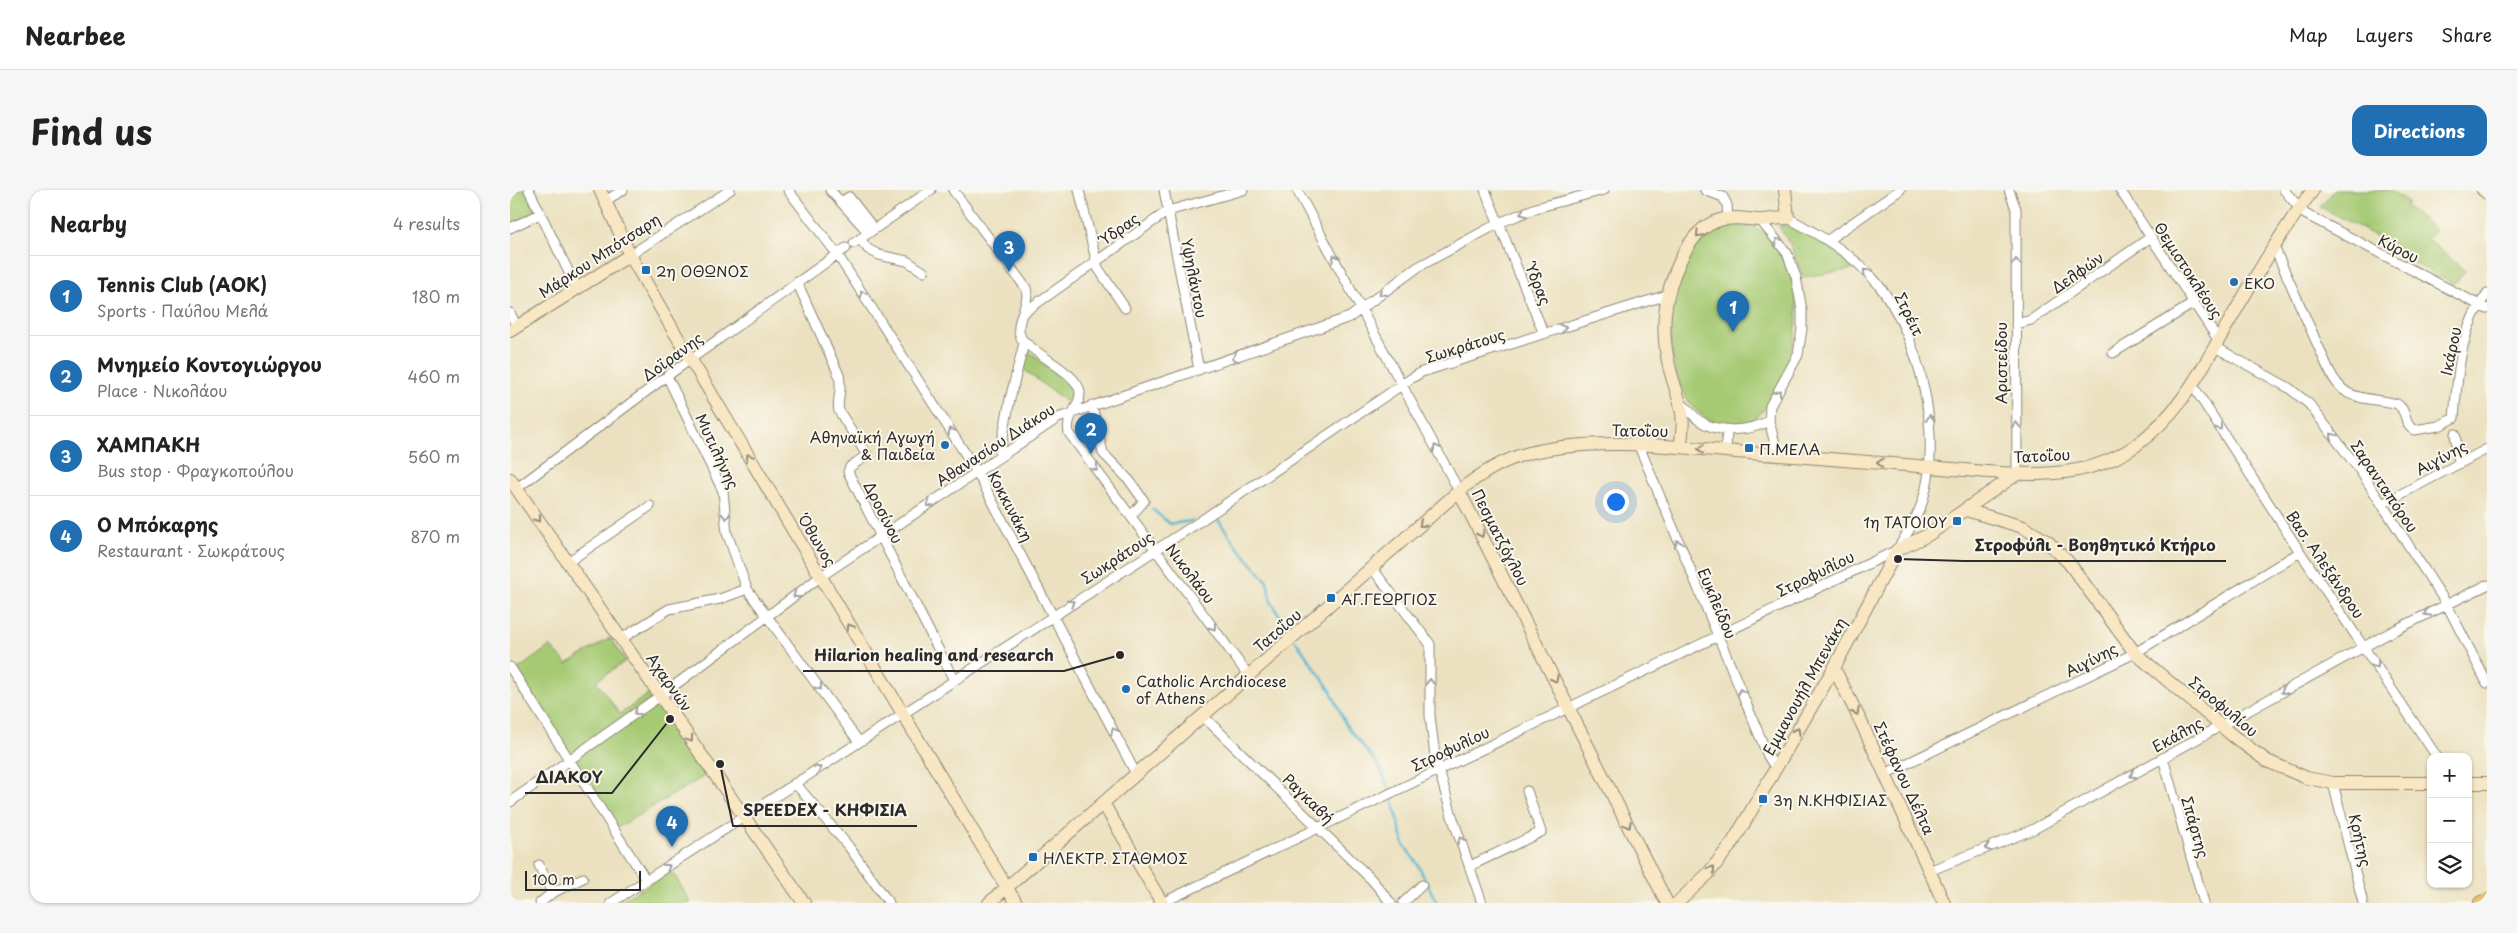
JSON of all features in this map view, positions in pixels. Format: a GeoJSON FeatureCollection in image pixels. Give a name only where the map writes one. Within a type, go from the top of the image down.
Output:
{"type":"FeatureCollection","features":[{"type":"Feature","properties":{"kind":"main road"},"geometry":{"type":"LineString","coordinates":[[2482,903],[2487,901]]}},
{"type":"Feature","properties":{"kind":"street"},"geometry":{"type":"LineString","coordinates":[[529,190],[577,289]]}},
{"type":"Feature","properties":{"kind":"street"},"geometry":{"type":"LineString","coordinates":[[602,196],[623,190]]}},
{"type":"Feature","properties":{"kind":"street","name":"Μάρκου Μπότσαρη"},"geometry":{"type":"LineString","coordinates":[[513,329],[730,190]]}},
{"type":"Feature","properties":{"kind":"street","name":"Κοκκινάκη"},"geometry":{"type":"LineString","coordinates":[[788,190],[837,254],[977,472],[1136,774]]}},
{"type":"Feature","properties":{"kind":"street"},"geometry":{"type":"LineString","coordinates":[[830,190],[872,231]]}},
{"type":"Feature","properties":{"kind":"street","name":"Δοϊρανης"},"geometry":{"type":"LineString","coordinates":[[513,484],[690,360],[797,282],[931,190]]}},
{"type":"Feature","properties":{"kind":"street"},"geometry":{"type":"LineString","coordinates":[[952,190],[1026,288],[1027,300],[1018,332],[1024,342],[1010,399],[999,457]]}},
{"type":"Feature","properties":{"kind":"street"},"geometry":{"type":"LineString","coordinates":[[1079,190],[1096,262],[1126,308]]}},
{"type":"Feature","properties":{"kind":"street","name":"Υψηλάντου"},"geometry":{"type":"LineString","coordinates":[[1164,190],[1199,370]]}},
{"type":"Feature","properties":{"kind":"street","name":"Ύδρας"},"geometry":{"type":"LineString","coordinates":[[1022,313],[1168,211],[1243,190]]}},
{"type":"Feature","properties":{"kind":"street","name":"Πεσματζόγλου"},"geometry":{"type":"LineString","coordinates":[[1297,190],[1459,491],[1667,903]]}},
{"type":"Feature","properties":{"kind":"street","name":"Ύδρας"},"geometry":{"type":"LineString","coordinates":[[1485,190],[1544,334]]}},
{"type":"Feature","properties":{"kind":"street","name":"Αθανασίου Διάκου"},"geometry":{"type":"LineString","coordinates":[[510,802],[660,696],[820,577],[1058,418],[1331,325],[1363,310],[1418,267],[1499,223],[1536,208],[1604,190]]}},
{"type":"Feature","properties":{"kind":"street"},"geometry":{"type":"LineString","coordinates":[[1705,190],[1723,197],[1727,205],[1728,218]]}},
{"type":"Feature","properties":{"kind":"street"},"geometry":{"type":"LineString","coordinates":[[1680,447],[1684,416],[1671,371],[1663,329],[1667,295],[1674,274],[1688,246],[1706,226],[1728,218],[1760,220],[1788,218],[1785,190]]}},
{"type":"Feature","properties":{"kind":"street"},"geometry":{"type":"LineString","coordinates":[[1828,240],[1900,190]]}},
{"type":"Feature","properties":{"kind":"street","name":"Αριστείδου"},"geometry":{"type":"LineString","coordinates":[[2009,190],[2016,209],[2017,474]]}},
{"type":"Feature","properties":{"kind":"street","name":"Θεμιστοκλέους"},"geometry":{"type":"LineString","coordinates":[[2120,190],[2194,303],[2217,344]]}},
{"type":"Feature","properties":{"kind":"street"},"geometry":{"type":"LineString","coordinates":[[2284,190],[2299,209]]}},
{"type":"Feature","properties":{"kind":"street","name":"Τατοΐου"},"geometry":{"type":"LineString","coordinates":[[989,903],[1459,491],[1495,466],[1533,452],[1570,447],[1638,446],[1680,447],[2017,474],[2074,471],[2109,461],[2133,447],[2155,429],[2179,405],[2193,386],[2274,247],[2313,190]]}},
{"type":"Feature","properties":{"kind":"street"},"geometry":{"type":"LineString","coordinates":[[2483,190],[2487,193]]}},
{"type":"Feature","properties":{"kind":"street","name":"Όθωνος"},"geometry":{"type":"LineString","coordinates":[[602,196],[630,255],[690,360],[1016,903]]}},
{"type":"Feature","properties":{"kind":"street","name":"Κύρου"},"geometry":{"type":"LineString","coordinates":[[2299,209],[2387,258],[2483,307]]}},
{"type":"Feature","properties":{"kind":"street"},"geometry":{"type":"LineString","coordinates":[[510,228],[540,214]]}},
{"type":"Feature","properties":{"kind":"street","name":"Στρέιτ"},"geometry":{"type":"LineString","coordinates":[[1788,218],[1828,240],[1876,282],[1897,314],[1912,349],[1927,397],[1932,438],[1929,467]]}},
{"type":"Feature","properties":{"kind":"street"},"geometry":{"type":"LineString","coordinates":[[1760,220],[1783,246],[1790,262],[1799,291],[1802,320],[1798,354],[1770,406],[1769,421],[1778,455]]}},
{"type":"Feature","properties":{"kind":"street","name":"Δελφών"},"geometry":{"type":"LineString","coordinates":[[2016,324],[2031,320],[2150,237]]}},
{"type":"Feature","properties":{"kind":"street"},"geometry":{"type":"LineString","coordinates":[[853,243],[879,255],[907,261],[924,272]]}},
{"type":"Feature","properties":{"kind":"street","name":"Ικάρου"},"geometry":{"type":"LineString","coordinates":[[2274,247],[2332,377],[2344,392],[2356,398],[2397,404],[2403,410],[2408,425],[2414,430],[2439,426],[2454,418],[2459,360],[2468,329],[2483,307],[2487,294]]}},
{"type":"Feature","properties":{"kind":"street","name":"Δροσίνου"},"geometry":{"type":"LineString","coordinates":[[797,282],[825,340],[839,375],[842,386],[839,411],[867,455],[850,467],[848,472],[954,680]]}},
{"type":"Feature","properties":{"kind":"street","name":"Σωκράτους"},"geometry":{"type":"LineString","coordinates":[[611,903],[1199,522],[1422,372],[1667,295]]}},
{"type":"Feature","properties":{"kind":"street"},"geometry":{"type":"LineString","coordinates":[[2114,353],[2194,303]]}},
{"type":"Feature","properties":{"kind":"street"},"geometry":{"type":"LineString","coordinates":[[510,313],[513,329]]}},
{"type":"Feature","properties":{"kind":"street","name":"Νικολάου"},"geometry":{"type":"LineString","coordinates":[[1024,342],[1077,384],[1080,396],[1068,421],[1069,432],[1249,676]]}},
{"type":"Feature","properties":{"kind":"street","name":"Σαρανταπόρου"},"geometry":{"type":"LineString","coordinates":[[2217,344],[2300,395],[2361,472],[2382,504],[2446,604],[2487,682]]}},
{"type":"Feature","properties":{"kind":"street","name":"Μυτιλήνης"},"geometry":{"type":"LineString","coordinates":[[667,376],[724,490],[727,533],[747,589],[859,742]]}},
{"type":"Feature","properties":{"kind":"street","name":"Βασ. Αλεξάνδρου"},"geometry":{"type":"LineString","coordinates":[[2193,386],[2300,552],[2434,753]]}},
{"type":"Feature","properties":{"kind":"street"},"geometry":{"type":"LineString","coordinates":[[1680,402],[1701,421],[1716,428],[1749,429],[1769,421]]}},
{"type":"Feature","properties":{"kind":"street"},"geometry":{"type":"LineString","coordinates":[[1092,405],[1103,453],[1129,480],[1144,501],[1131,516]]}},
{"type":"Feature","properties":{"kind":"street"},"geometry":{"type":"LineString","coordinates":[[1726,451],[1727,429]]}},
{"type":"Feature","properties":{"kind":"street"},"geometry":{"type":"LineString","coordinates":[[2455,434],[2459,463]]}},
{"type":"Feature","properties":{"kind":"street","name":"Ευκλείδου"},"geometry":{"type":"LineString","coordinates":[[1638,446],[1768,756],[1776,769]]}},
{"type":"Feature","properties":{"kind":"street","name":"Αιγίνης"},"geometry":{"type":"LineString","coordinates":[[2382,504],[2487,449]]}},
{"type":"Feature","properties":{"kind":"street","name":"Εμμανουήλ Μπενάκη"},"geometry":{"type":"LineString","coordinates":[[1677,903],[1702,880],[1721,858],[1776,769],[1834,668],[1922,503],[1929,467]]}},
{"type":"Feature","properties":{"kind":"street"},"geometry":{"type":"LineString","coordinates":[[1966,510],[2017,474]]}},
{"type":"Feature","properties":{"kind":"street","name":"Αχαρνών"},"geometry":{"type":"LineString","coordinates":[[513,484],[804,903]]}},
{"type":"Feature","properties":{"kind":"street"},"geometry":{"type":"LineString","coordinates":[[568,562],[650,506]]}},
{"type":"Feature","properties":{"kind":"street","name":"Στροφυλίου"},"geometry":{"type":"LineString","coordinates":[[1162,903],[1718,638],[1928,535],[1966,510],[2023,527],[2055,549],[2069,563],[2135,652],[2251,750],[2283,769],[2307,778],[2333,783],[2427,783]]}},
{"type":"Feature","properties":{"kind":"street","name":"Αιγίνης"},"geometry":{"type":"LineString","coordinates":[[1885,774],[2135,652],[2300,552]]}},
{"type":"Feature","properties":{"kind":"street"},"geometry":{"type":"LineString","coordinates":[[1372,568],[1430,644],[1430,716],[1438,772],[1482,903]]}},
{"type":"Feature","properties":{"kind":"street","name":"Εκάλης"},"geometry":{"type":"LineString","coordinates":[[1929,871],[2032,830],[2364,647],[2487,584]]}},
{"type":"Feature","properties":{"kind":"street"},"geometry":{"type":"LineString","coordinates":[[621,639],[669,609],[720,599],[747,589]]}},
{"type":"Feature","properties":{"kind":"street"},"geometry":{"type":"LineString","coordinates":[[510,666],[646,880]]}},
{"type":"Feature","properties":{"kind":"street","name":"Στέφανου Δέλτα"},"geometry":{"type":"LineString","coordinates":[[1834,668],[1944,903]]}},
{"type":"Feature","properties":{"kind":"street","name":"Ραγκαβή"},"geometry":{"type":"LineString","coordinates":[[1203,716],[1319,827],[1372,880],[1391,903]]}},
{"type":"Feature","properties":{"kind":"street","name":"Σπάρτης"},"geometry":{"type":"LineString","coordinates":[[2163,758],[2204,903]]}},
{"type":"Feature","properties":{"kind":"street"},"geometry":{"type":"LineString","coordinates":[[795,783],[849,847],[889,903]]}},
{"type":"Feature","properties":{"kind":"street","name":"Κρήτης"},"geometry":{"type":"LineString","coordinates":[[2333,783],[2363,903]]}},
{"type":"Feature","properties":{"kind":"street"},"geometry":{"type":"LineString","coordinates":[[2472,783],[2487,783]]}},
{"type":"Feature","properties":{"kind":"street"},"geometry":{"type":"LineString","coordinates":[[1470,866],[1542,832],[1526,791]]}},
{"type":"Feature","properties":{"kind":"street"},"geometry":{"type":"LineString","coordinates":[[1103,804],[1162,903]]}},
{"type":"Feature","properties":{"kind":"street"},"geometry":{"type":"LineString","coordinates":[[540,866],[552,893]]}},
{"type":"Feature","properties":{"kind":"street"},"geometry":{"type":"LineString","coordinates":[[540,903],[552,893],[583,878]]}},
{"type":"Feature","properties":{"kind":"street"},"geometry":{"type":"LineString","coordinates":[[1403,903],[1422,884]]}},
{"type":"Feature","properties":{"kind":"green space"},"geometry":{"type":"Polygon","coordinates":[[[510,190],[526,190],[537,213],[510,225],[510,190]]]}},
{"type":"Feature","properties":{"kind":"green space"},"geometry":{"type":"Polygon","coordinates":[[[2335,190],[2390,190],[2408,202],[2406,206],[2435,230],[2427,239],[2465,271],[2454,284],[2410,261],[2413,255],[2320,207],[2335,190]]]}},
{"type":"Feature","properties":{"kind":"green space"},"geometry":{"type":"Polygon","coordinates":[[[1778,225],[1801,230],[1811,235],[1856,269],[1803,277],[1790,244],[1778,225]]]}},
{"type":"Feature","properties":{"kind":"green space"},"geometry":{"type":"Polygon","coordinates":[[[1731,226],[1757,228],[1770,236],[1776,243],[1786,263],[1794,286],[1797,308],[1796,332],[1787,367],[1780,384],[1761,413],[1748,422],[1733,425],[1715,422],[1701,415],[1690,403],[1676,371],[1670,336],[1671,310],[1675,288],[1688,256],[1700,239],[1707,234],[1731,226]]]}},
{"type":"Feature","properties":{"kind":"green space"},"geometry":{"type":"Polygon","coordinates":[[[1027,350],[1072,384],[1075,393],[1070,405],[1022,368],[1027,350]]]}},
{"type":"Feature","properties":{"kind":"green space"},"geometry":{"type":"Polygon","coordinates":[[[610,638],[626,661],[596,681],[620,714],[650,693],[706,775],[617,828],[517,670],[550,646],[567,664],[610,638]]]}},
{"type":"Feature","properties":{"kind":"green space"},"geometry":{"type":"Polygon","coordinates":[[[672,871],[691,903],[617,903],[672,871]]]}},
{"type":"Feature","properties":{"kind":"waterway"},"geometry":{"type":"LineString","coordinates":[[1152,509],[1170,524],[1192,521]]}},
{"type":"Feature","properties":{"kind":"waterway"},"geometry":{"type":"LineString","coordinates":[[1212,516],[1216,517],[1239,549],[1267,581],[1271,601],[1290,633]]}},
{"type":"Feature","properties":{"kind":"waterway"},"geometry":{"type":"LineString","coordinates":[[1295,640],[1331,691],[1346,725],[1379,766],[1390,791]]}},
{"type":"Feature","properties":{"kind":"waterway"},"geometry":{"type":"LineString","coordinates":[[1392,796],[1404,845],[1417,863],[1437,903]]}},
{"type":"Feature","properties":{"kind":"place","name":"2η ΟΘΩΝΟΣ"},"geometry":{"type":"Point","coordinates":[646,270]}},
{"type":"Feature","properties":{"kind":"place","name":"ΧΑΜΠΑΚΗ"},"geometry":{"type":"Point","coordinates":[1009,272]}},
{"type":"Feature","properties":{"kind":"place","name":"EKO"},"geometry":{"type":"Point","coordinates":[2234,282]}},
{"type":"Feature","properties":{"kind":"place","name":"Tennis Club (AOK)"},"geometry":{"type":"Point","coordinates":[1733,332]}},
{"type":"Feature","properties":{"kind":"place","name":"Αθηναϊκή Αγωγή & Παιδεία"},"geometry":{"type":"Point","coordinates":[945,445]}},
{"type":"Feature","properties":{"kind":"place","name":"Π.ΜΕΛΑ"},"geometry":{"type":"Point","coordinates":[1749,448]}},
{"type":"Feature","properties":{"kind":"place","name":"Μνημείο Κοντογιώργου"},"geometry":{"type":"Point","coordinates":[1091,454]}},
{"type":"Feature","properties":{"kind":"place","name":"1η ΤΑΤΟΙΟΥ"},"geometry":{"type":"Point","coordinates":[1957,521]}},
{"type":"Feature","properties":{"kind":"place","name":"Στροφύλι - Βοηθητικό Κτήριο"},"geometry":{"type":"Point","coordinates":[1898,559]}},
{"type":"Feature","properties":{"kind":"place","name":"ΑΓ.ΓΕΩΡΓΙΟΣ"},"geometry":{"type":"Point","coordinates":[1331,598]}},
{"type":"Feature","properties":{"kind":"place","name":"Hilarion healing and research"},"geometry":{"type":"Point","coordinates":[1120,655]}},
{"type":"Feature","properties":{"kind":"place","name":"Catholic Archdiocese of Athens"},"geometry":{"type":"Point","coordinates":[1126,689]}},
{"type":"Feature","properties":{"kind":"place","name":"ΔΙΑΚΟΥ"},"geometry":{"type":"Point","coordinates":[670,719]}},
{"type":"Feature","properties":{"kind":"place","name":"SPEEDEX - ΚΗΦΙΣΙΑ"},"geometry":{"type":"Point","coordinates":[720,764]}},
{"type":"Feature","properties":{"kind":"place","name":"3η Ν.ΚΗΦΙΣΙΑΣ"},"geometry":{"type":"Point","coordinates":[1763,799]}},
{"type":"Feature","properties":{"kind":"place","name":"Ο Μπόκαρης"},"geometry":{"type":"Point","coordinates":[672,847]}},
{"type":"Feature","properties":{"kind":"place","name":"ΗΛΕΚΤΡ. ΣΤΑΘΜΟΣ"},"geometry":{"type":"Point","coordinates":[1033,857]}}]}
